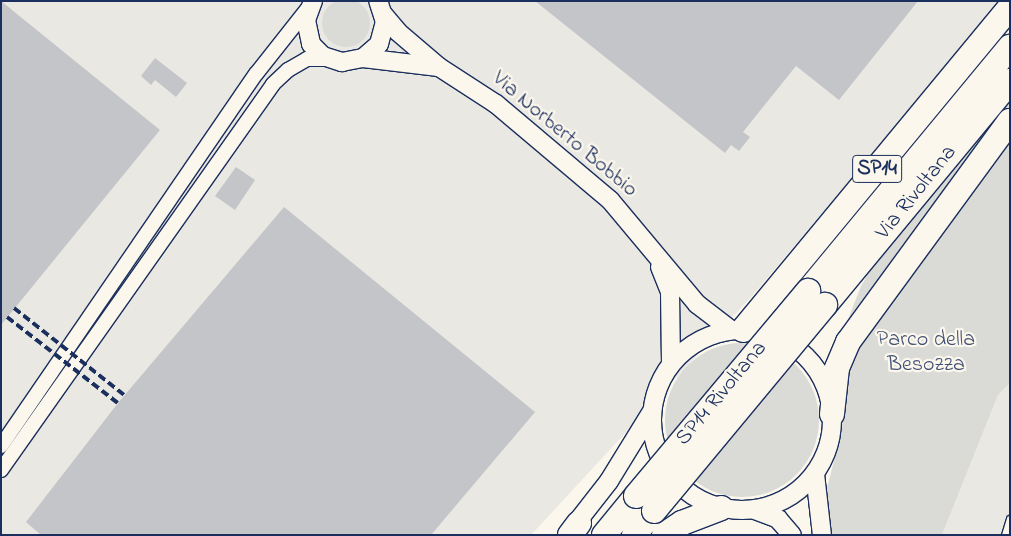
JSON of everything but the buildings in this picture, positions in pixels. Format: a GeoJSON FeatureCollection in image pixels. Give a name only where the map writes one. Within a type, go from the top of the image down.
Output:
{"type":"FeatureCollection","features":[{"type":"Feature","properties":{"kind":"highway","name":"SP14"},"geometry":{"type":"LineString","coordinates":[[737,330],[1010,7]]}},
{"type":"Feature","properties":{"kind":"highway","name":"Via Rivoltana"},"geometry":{"type":"LineString","coordinates":[[817,298],[1010,47]]}},
{"type":"Feature","properties":{"kind":"highway","name":"Via Rivoltana"},"geometry":{"type":"LineString","coordinates":[[817,298],[1010,81]]}},
{"type":"Feature","properties":{"kind":"highway"},"geometry":{"type":"LineString","coordinates":[[832,414],[837,368],[851,336],[1010,121]]}},
{"type":"Feature","properties":{"kind":"highway","name":"SP14 Rivoltana"},"geometry":{"type":"LineString","coordinates":[[604,535],[636,496],[817,298]]}},
{"type":"Feature","properties":{"kind":"highway","name":"SP14 Rivoltana"},"geometry":{"type":"LineString","coordinates":[[634,535],[817,298]]}},
{"type":"Feature","properties":{"kind":"highway"},"geometry":{"type":"LineString","coordinates":[[664,535],[682,523],[721,508]]}},
{"type":"Feature","properties":{"kind":"street"},"geometry":{"type":"LineString","coordinates":[[311,4],[308,37],[316,50],[329,59]]}},
{"type":"Feature","properties":{"kind":"street"},"geometry":{"type":"LineString","coordinates":[[1,470],[138,245],[226,118],[311,4]]}},
{"type":"Feature","properties":{"kind":"street"},"geometry":{"type":"LineString","coordinates":[[364,58],[382,37],[381,8]]}},
{"type":"Feature","properties":{"kind":"street","name":"Via Norberto Bobbio"},"geometry":{"type":"LineString","coordinates":[[381,8],[398,32],[439,67],[496,104],[619,209],[653,248],[697,304],[737,330],[778,337],[807,357],[826,386],[832,414],[830,442],[815,474],[789,498],[755,510]]}},
{"type":"Feature","properties":{"kind":"street","name":"Via Norberto Bobbio"},"geometry":{"type":"LineString","coordinates":[[329,59],[350,62],[364,58],[439,67]]}},
{"type":"Feature","properties":{"kind":"street"},"geometry":{"type":"LineString","coordinates":[[1,446],[6,434],[60,373],[151,255],[240,126],[288,70],[307,59],[329,59]]}},
{"type":"Feature","properties":{"kind":"street"},"geometry":{"type":"LineString","coordinates":[[226,118],[240,126]]}},
{"type":"Feature","properties":{"kind":"street"},"geometry":{"type":"LineString","coordinates":[[138,245],[151,255]]}},
{"type":"Feature","properties":{"kind":"street","name":"Via Norberto Bobbio"},"geometry":{"type":"LineString","coordinates":[[653,248],[670,292],[671,364]]}},
{"type":"Feature","properties":{"kind":"street","name":"Via Norberto Bobbio"},"geometry":{"type":"LineString","coordinates":[[737,330],[700,340],[671,364],[658,386],[652,411],[655,445],[666,470],[690,494],[721,508],[755,510],[778,519],[792,535]]}},
{"type":"Feature","properties":{"kind":"street"},"geometry":{"type":"LineString","coordinates":[[572,531],[652,411]]}},
{"type":"Feature","properties":{"kind":"street"},"geometry":{"type":"LineString","coordinates":[[815,474],[822,535]]}},
{"type":"Feature","properties":{"kind":"lane"},"geometry":{"type":"LineString","coordinates":[[1005,535],[1010,518]]}},
{"type":"Feature","properties":{"kind":"shaded area"},"geometry":{"type":"Polygon","coordinates":[[[1,1],[1002,1],[752,296],[531,535],[1,535],[1,1]]]}},
{"type":"Feature","properties":{"kind":"shaded area"},"geometry":{"type":"Polygon","coordinates":[[[1010,383],[1010,535],[942,535],[998,395],[1010,383]]]}},
{"type":"Feature","properties":{"kind":"green space"},"geometry":{"type":"Polygon","coordinates":[[[341,-1],[351,-1],[363,6],[370,18],[370,28],[363,40],[351,47],[341,47],[333,43],[326,36],[322,28],[322,18],[326,10],[333,3],[341,-1]]]}},
{"type":"Feature","properties":{"kind":"green space","name":"Parco della Besozza"},"geometry":{"type":"Polygon","coordinates":[[[1010,96],[1010,383],[998,395],[942,535],[831,535],[826,492],[842,430],[845,327],[861,286],[879,255],[1010,96]]]}},
{"type":"Feature","properties":{"kind":"green space"},"geometry":{"type":"Polygon","coordinates":[[[742,343],[757,344],[772,349],[797,365],[813,390],[818,405],[818,435],[813,450],[797,475],[772,491],[757,496],[742,497],[727,496],[712,491],[687,475],[671,450],[666,435],[665,420],[666,405],[671,390],[687,365],[712,349],[727,344],[742,343]]]}},
{"type":"Feature","properties":{"kind":"railway"},"geometry":{"type":"LineString","coordinates":[[14,308],[124,395]]}},
{"type":"Feature","properties":{"kind":"railway"},"geometry":{"type":"LineString","coordinates":[[7,317],[118,403]]}}]}
